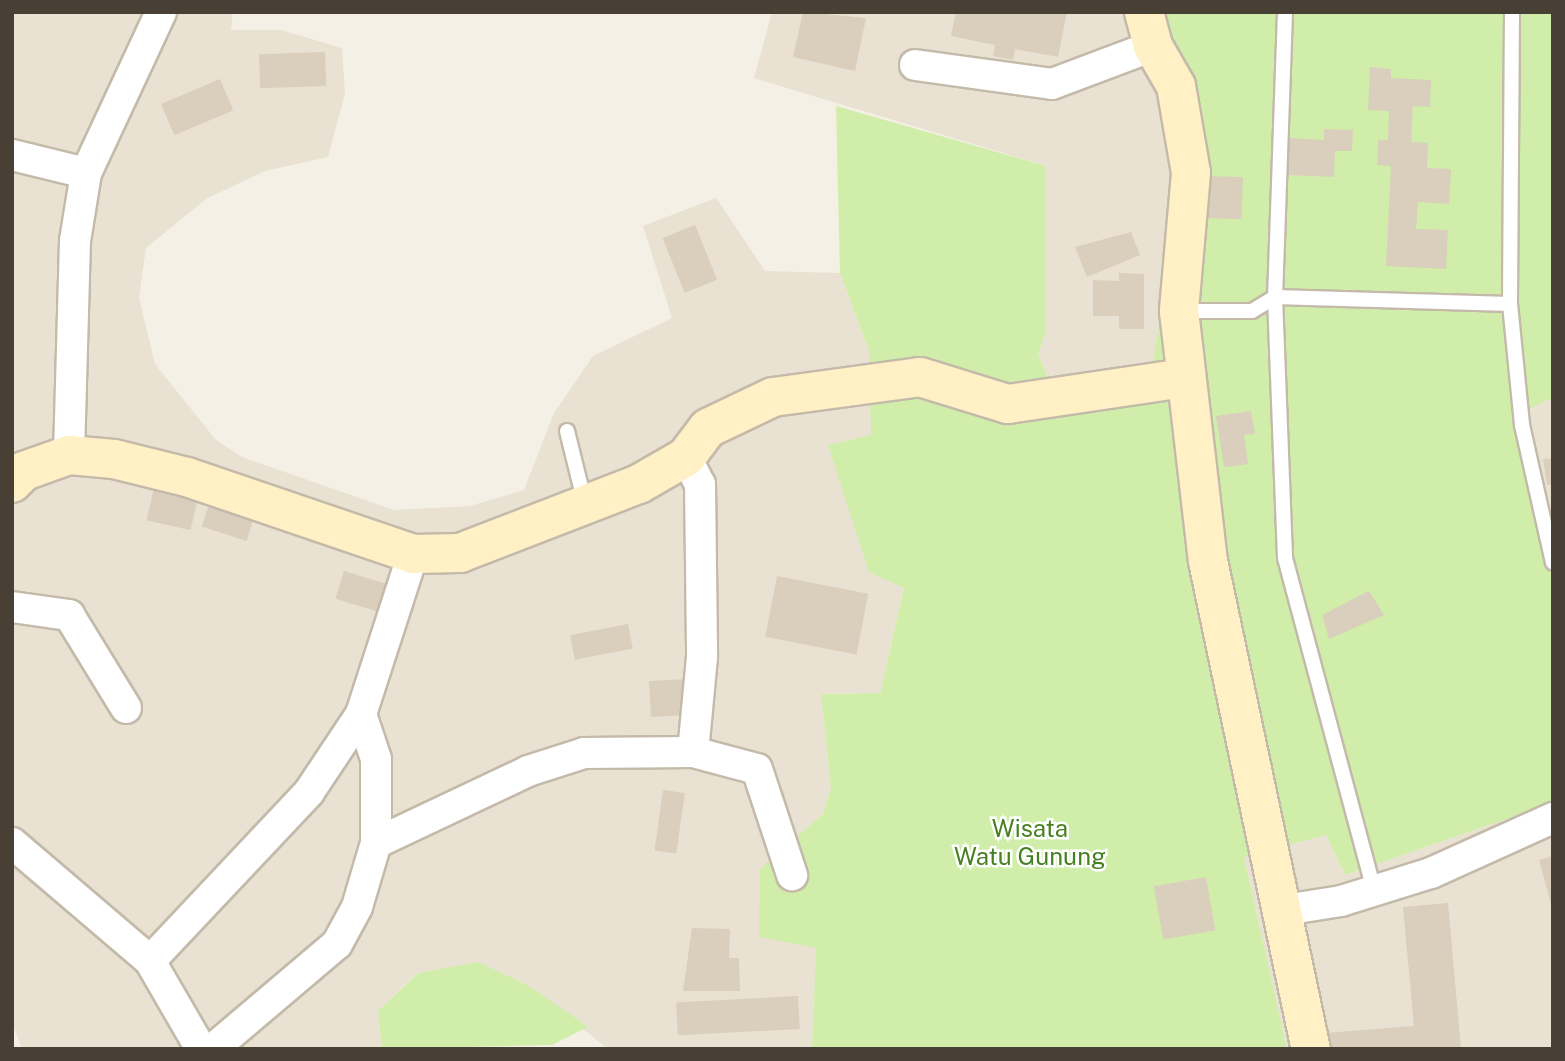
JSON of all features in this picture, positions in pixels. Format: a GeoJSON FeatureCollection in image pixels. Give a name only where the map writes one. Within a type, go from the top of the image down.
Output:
{"type":"FeatureCollection","features":[{"type":"Feature","properties":{"kind":"street"},"geometry":{"type":"LineString","coordinates":[[69,455],[75,241],[86,173],[161,12]]}},
{"type":"Feature","properties":{"kind":"street"},"geometry":{"type":"LineString","coordinates":[[915,65],[1052,84],[1148,29],[1176,86],[1191,173],[1179,310],[1184,378],[1208,561],[1278,911],[1311,1049]]}},
{"type":"Feature","properties":{"kind":"street"},"geometry":{"type":"LineString","coordinates":[[12,155],[86,173]]}},
{"type":"Feature","properties":{"kind":"street"},"geometry":{"type":"LineString","coordinates":[[12,483],[24,471],[69,455],[114,458],[187,477],[412,554],[460,554],[497,544],[687,457],[708,428],[741,408],[773,397],[891,377],[920,377],[1008,404],[1184,378]]}},
{"type":"Feature","properties":{"kind":"street"},"geometry":{"type":"LineString","coordinates":[[687,457],[700,484],[702,657],[694,752]]}},
{"type":"Feature","properties":{"kind":"street"},"geometry":{"type":"LineString","coordinates":[[150,961],[309,792],[361,714],[412,554]]}},
{"type":"Feature","properties":{"kind":"street"},"geometry":{"type":"LineString","coordinates":[[12,607],[69,615],[126,708]]}},
{"type":"Feature","properties":{"kind":"street"},"geometry":{"type":"LineString","coordinates":[[214,1049],[337,944],[357,907],[376,842],[376,759],[361,714]]}},
{"type":"Feature","properties":{"kind":"street"},"geometry":{"type":"LineString","coordinates":[[376,842],[528,771],[584,753],[694,752],[757,769],[792,875]]}},
{"type":"Feature","properties":{"kind":"street"},"geometry":{"type":"LineString","coordinates":[[1278,911],[1374,890],[1431,873],[1553,818]]}},
{"type":"Feature","properties":{"kind":"street"},"geometry":{"type":"LineString","coordinates":[[12,843],[150,961],[201,1049]]}},
{"type":"Feature","properties":{"kind":"lane"},"geometry":{"type":"LineString","coordinates":[[1285,12],[1275,297],[1285,558],[1374,890]]}},
{"type":"Feature","properties":{"kind":"lane"},"geometry":{"type":"LineString","coordinates":[[1512,12],[1510,304],[1522,425],[1553,563]]}},
{"type":"Feature","properties":{"kind":"lane"},"geometry":{"type":"LineString","coordinates":[[1179,310],[1252,311],[1275,297],[1510,304]]}},
{"type":"Feature","properties":{"kind":"lane"},"geometry":{"type":"LineString","coordinates":[[567,431],[585,506]]}},
{"type":"Feature","properties":{"kind":"shaded area"},"geometry":{"type":"Polygon","coordinates":[[[12,12],[233,12],[231,30],[281,30],[342,48],[345,94],[328,157],[265,171],[206,199],[146,248],[139,298],[155,364],[216,440],[242,457],[394,510],[470,506],[524,490],[554,413],[593,356],[672,318],[643,226],[716,198],[765,271],[840,273],[869,351],[871,435],[829,446],[904,587],[880,693],[821,694],[831,787],[823,814],[760,870],[816,948],[812,1047],[608,1049],[529,986],[478,963],[417,973],[378,1011],[382,1049],[22,1049],[12,1022],[12,12]]]}},
{"type":"Feature","properties":{"kind":"shaded area"},"geometry":{"type":"Polygon","coordinates":[[[772,12],[1132,12],[1174,122],[1170,254],[1151,373],[1052,386],[1038,354],[1046,332],[1046,166],[754,78],[772,12]]]}},
{"type":"Feature","properties":{"kind":"shaded area"},"geometry":{"type":"Polygon","coordinates":[[[1553,398],[1553,521],[1544,517],[1526,409],[1553,398]]]}},
{"type":"Feature","properties":{"kind":"shaded area"},"geometry":{"type":"Polygon","coordinates":[[[1553,803],[1553,1049],[1287,1049],[1244,857],[1326,835],[1345,875],[1553,803]]]}},
{"type":"Feature","properties":{"kind":"green space","name":"Wisata Watu Gunung"},"geometry":{"type":"Polygon","coordinates":[[[1132,12],[1553,12],[1553,398],[1526,410],[1544,517],[1553,521],[1553,803],[1345,875],[1326,835],[1244,857],[1287,1049],[782,1049],[812,1047],[816,948],[759,937],[760,869],[823,814],[831,788],[821,694],[880,693],[904,588],[869,572],[828,445],[871,435],[869,351],[840,273],[836,106],[1046,166],[1046,332],[1038,354],[1051,385],[1151,373],[1170,254],[1174,123],[1132,12]]]}},
{"type":"Feature","properties":{"kind":"green space"},"geometry":{"type":"Polygon","coordinates":[[[478,962],[529,986],[588,1027],[552,1045],[382,1049],[378,1011],[418,973],[478,962]]]}},
{"type":"Feature","properties":{"kind":"building"},"geometry":{"type":"Polygon","coordinates":[[[803,12],[866,18],[855,71],[793,57],[803,12]]]}},
{"type":"Feature","properties":{"kind":"building"},"geometry":{"type":"Polygon","coordinates":[[[956,12],[1067,12],[1058,57],[1015,49],[1013,60],[993,56],[995,45],[951,36],[956,12]]]}},
{"type":"Feature","properties":{"kind":"building"},"geometry":{"type":"Polygon","coordinates":[[[325,52],[326,86],[260,88],[259,54],[325,52]]]}},
{"type":"Feature","properties":{"kind":"building"},"geometry":{"type":"Polygon","coordinates":[[[1370,67],[1391,69],[1391,78],[1431,80],[1430,107],[1413,106],[1411,142],[1428,143],[1427,168],[1451,169],[1449,204],[1418,202],[1416,229],[1448,230],[1446,269],[1386,266],[1391,166],[1377,165],[1378,140],[1388,140],[1389,111],[1368,110],[1370,67]]]}},
{"type":"Feature","properties":{"kind":"building"},"geometry":{"type":"Polygon","coordinates":[[[220,79],[233,110],[174,135],[161,104],[220,79]]]}},
{"type":"Feature","properties":{"kind":"building"},"geometry":{"type":"Polygon","coordinates":[[[1324,129],[1353,130],[1352,151],[1335,151],[1334,177],[1287,175],[1288,138],[1324,140],[1324,129]]]}},
{"type":"Feature","properties":{"kind":"building"},"geometry":{"type":"Polygon","coordinates":[[[1208,176],[1243,177],[1242,219],[1207,218],[1208,176]]]}},
{"type":"Feature","properties":{"kind":"building"},"geometry":{"type":"Polygon","coordinates":[[[695,225],[717,280],[685,293],[663,238],[695,225]]]}},
{"type":"Feature","properties":{"kind":"building"},"geometry":{"type":"Polygon","coordinates":[[[1131,232],[1140,255],[1087,277],[1075,247],[1131,232]]]}},
{"type":"Feature","properties":{"kind":"building"},"geometry":{"type":"Polygon","coordinates":[[[1119,273],[1144,274],[1144,329],[1119,329],[1119,316],[1093,316],[1093,280],[1119,281],[1119,273]]]}},
{"type":"Feature","properties":{"kind":"building"},"geometry":{"type":"Polygon","coordinates":[[[1251,411],[1255,434],[1244,435],[1248,464],[1224,467],[1216,416],[1251,411]]]}},
{"type":"Feature","properties":{"kind":"building"},"geometry":{"type":"Polygon","coordinates":[[[1553,458],[1553,484],[1547,485],[1543,459],[1553,458]]]}},
{"type":"Feature","properties":{"kind":"building"},"geometry":{"type":"Polygon","coordinates":[[[154,488],[198,498],[190,530],[147,520],[154,488]]]}},
{"type":"Feature","properties":{"kind":"building"},"geometry":{"type":"Polygon","coordinates":[[[212,495],[257,510],[247,541],[202,526],[212,495]]]}},
{"type":"Feature","properties":{"kind":"building"},"geometry":{"type":"Polygon","coordinates":[[[344,571],[398,587],[389,615],[336,599],[344,571]]]}},
{"type":"Feature","properties":{"kind":"building"},"geometry":{"type":"Polygon","coordinates":[[[777,576],[868,594],[856,655],[765,637],[777,576]]]}},
{"type":"Feature","properties":{"kind":"building"},"geometry":{"type":"Polygon","coordinates":[[[1369,591],[1384,615],[1329,639],[1322,615],[1369,591]]]}},
{"type":"Feature","properties":{"kind":"building"},"geometry":{"type":"Polygon","coordinates":[[[628,624],[633,649],[575,660],[570,635],[628,624]]]}},
{"type":"Feature","properties":{"kind":"building"},"geometry":{"type":"Polygon","coordinates":[[[688,679],[690,715],[651,717],[649,681],[688,679]]]}},
{"type":"Feature","properties":{"kind":"building"},"geometry":{"type":"Polygon","coordinates":[[[663,790],[685,793],[676,853],[655,850],[663,790]]]}},
{"type":"Feature","properties":{"kind":"building"},"geometry":{"type":"Polygon","coordinates":[[[1553,856],[1553,908],[1552,908],[1539,860],[1553,856]]]}},
{"type":"Feature","properties":{"kind":"building"},"geometry":{"type":"Polygon","coordinates":[[[1206,877],[1215,930],[1163,939],[1154,886],[1206,877]]]}},
{"type":"Feature","properties":{"kind":"building"},"geometry":{"type":"Polygon","coordinates":[[[1448,903],[1461,1049],[1327,1049],[1325,1033],[1414,1026],[1403,907],[1448,903]]]}},
{"type":"Feature","properties":{"kind":"building"},"geometry":{"type":"Polygon","coordinates":[[[692,928],[730,929],[729,958],[739,958],[740,991],[683,991],[692,928]]]}},
{"type":"Feature","properties":{"kind":"building"},"geometry":{"type":"Polygon","coordinates":[[[798,996],[800,1029],[678,1035],[676,1002],[798,996]]]}}]}
